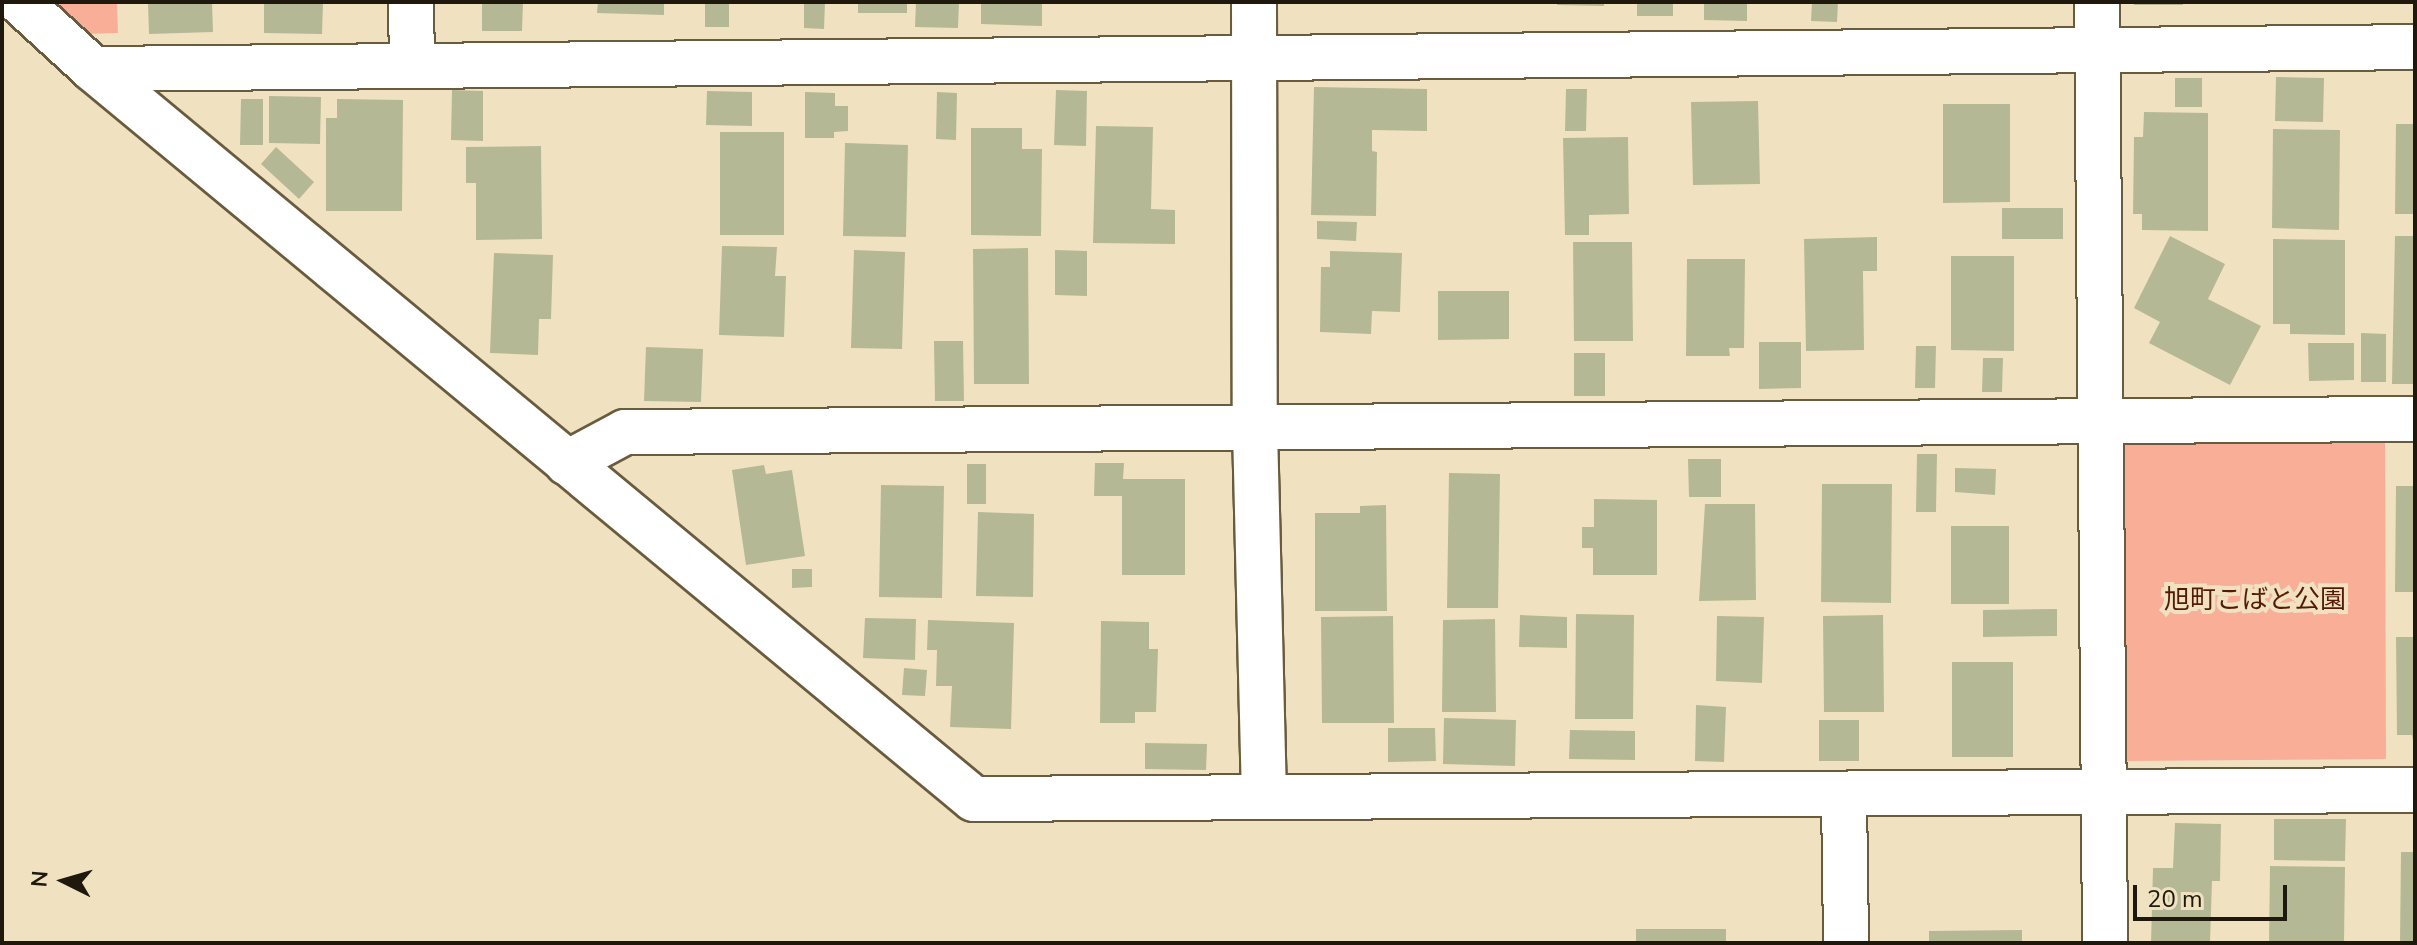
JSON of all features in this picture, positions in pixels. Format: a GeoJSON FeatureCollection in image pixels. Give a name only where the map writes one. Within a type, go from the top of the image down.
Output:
{"type":"FeatureCollection","features":[{"type":"Feature","properties":{"kind":"street"},"geometry":{"type":"LineString","coordinates":[[20,2],[93,69],[974,799],[1844,796],[2415,790]]}},
{"type":"Feature","properties":{"kind":"street"},"geometry":{"type":"LineString","coordinates":[[411,2],[412,63]]}},
{"type":"Feature","properties":{"kind":"street"},"geometry":{"type":"LineString","coordinates":[[1254,2],[1255,429],[1264,797]]}},
{"type":"Feature","properties":{"kind":"street"},"geometry":{"type":"LineString","coordinates":[[2097,2],[2105,943]]}},
{"type":"Feature","properties":{"kind":"street"},"geometry":{"type":"LineString","coordinates":[[93,69],[412,63],[2096,53],[2415,47]]}},
{"type":"Feature","properties":{"kind":"street"},"geometry":{"type":"LineString","coordinates":[[567,463],[625,432],[2415,419]]}},
{"type":"Feature","properties":{"kind":"street"},"geometry":{"type":"LineString","coordinates":[[1844,796],[1846,943]]}},
{"type":"Feature","properties":{"kind":"green space"},"geometry":{"type":"Polygon","coordinates":[[[49,2],[117,2],[118,33],[84,34],[49,2]]]}},
{"type":"Feature","properties":{"kind":"green space","name":"旭町こばと公園"},"geometry":{"type":"Polygon","coordinates":[[[2385,439],[2386,759],[2126,761],[2124,441],[2385,439]]]}},
{"type":"Feature","properties":{"kind":"building"},"geometry":{"type":"Polygon","coordinates":[[[148,2],[212,2],[213,32],[149,34],[148,2]]]}},
{"type":"Feature","properties":{"kind":"building"},"geometry":{"type":"Polygon","coordinates":[[[264,2],[323,2],[322,34],[264,33],[264,2]]]}},
{"type":"Feature","properties":{"kind":"building"},"geometry":{"type":"Polygon","coordinates":[[[482,2],[523,2],[522,31],[482,31],[482,2]]]}},
{"type":"Feature","properties":{"kind":"building"},"geometry":{"type":"Polygon","coordinates":[[[598,2],[664,2],[664,15],[597,13],[598,2]]]}},
{"type":"Feature","properties":{"kind":"building"},"geometry":{"type":"Polygon","coordinates":[[[705,2],[729,2],[729,27],[705,27],[705,2]]]}},
{"type":"Feature","properties":{"kind":"building"},"geometry":{"type":"Polygon","coordinates":[[[804,2],[825,2],[824,29],[804,28],[804,2]]]}},
{"type":"Feature","properties":{"kind":"building"},"geometry":{"type":"Polygon","coordinates":[[[858,2],[907,2],[907,13],[858,13],[858,2]]]}},
{"type":"Feature","properties":{"kind":"building"},"geometry":{"type":"Polygon","coordinates":[[[916,2],[959,2],[958,28],[915,27],[916,2]]]}},
{"type":"Feature","properties":{"kind":"building"},"geometry":{"type":"Polygon","coordinates":[[[981,2],[1042,2],[1042,26],[981,24],[981,2]]]}},
{"type":"Feature","properties":{"kind":"building"},"geometry":{"type":"Polygon","coordinates":[[[1557,2],[1604,2],[1604,6],[1557,5],[1557,2]]]}},
{"type":"Feature","properties":{"kind":"building"},"geometry":{"type":"Polygon","coordinates":[[[1637,2],[1673,2],[1673,16],[1637,16],[1637,2]]]}},
{"type":"Feature","properties":{"kind":"building"},"geometry":{"type":"Polygon","coordinates":[[[1704,2],[1747,2],[1747,21],[1704,20],[1704,2]]]}},
{"type":"Feature","properties":{"kind":"building"},"geometry":{"type":"Polygon","coordinates":[[[1812,2],[1838,2],[1837,22],[1811,21],[1812,2]]]}},
{"type":"Feature","properties":{"kind":"building"},"geometry":{"type":"Polygon","coordinates":[[[2134,2],[2183,2],[2183,5],[2134,5],[2134,2]]]}},
{"type":"Feature","properties":{"kind":"building"},"geometry":{"type":"Polygon","coordinates":[[[2276,77],[2324,78],[2323,122],[2275,121],[2276,77]]]}},
{"type":"Feature","properties":{"kind":"building"},"geometry":{"type":"Polygon","coordinates":[[[2175,78],[2202,78],[2202,107],[2175,107],[2175,78]]]}},
{"type":"Feature","properties":{"kind":"building"},"geometry":{"type":"Polygon","coordinates":[[[1314,87],[1427,89],[1427,131],[1372,130],[1372,151],[1377,152],[1376,216],[1311,215],[1314,87]]]}},
{"type":"Feature","properties":{"kind":"building"},"geometry":{"type":"Polygon","coordinates":[[[1566,89],[1587,89],[1586,131],[1565,131],[1566,89]]]}},
{"type":"Feature","properties":{"kind":"building"},"geometry":{"type":"Polygon","coordinates":[[[452,90],[483,91],[483,141],[451,140],[452,90]]]}},
{"type":"Feature","properties":{"kind":"building"},"geometry":{"type":"Polygon","coordinates":[[[1056,90],[1087,91],[1086,146],[1054,145],[1056,90]]]}},
{"type":"Feature","properties":{"kind":"building"},"geometry":{"type":"Polygon","coordinates":[[[707,91],[752,92],[752,126],[706,125],[707,91]]]}},
{"type":"Feature","properties":{"kind":"building"},"geometry":{"type":"Polygon","coordinates":[[[805,92],[835,93],[835,106],[848,106],[848,131],[834,132],[834,138],[805,138],[805,92]]]}},
{"type":"Feature","properties":{"kind":"building"},"geometry":{"type":"Polygon","coordinates":[[[937,92],[957,93],[956,140],[936,139],[937,92]]]}},
{"type":"Feature","properties":{"kind":"building"},"geometry":{"type":"Polygon","coordinates":[[[269,96],[321,97],[320,144],[269,143],[269,96]]]}},
{"type":"Feature","properties":{"kind":"building"},"geometry":{"type":"Polygon","coordinates":[[[241,99],[263,99],[263,145],[240,145],[241,99]]]}},
{"type":"Feature","properties":{"kind":"building"},"geometry":{"type":"Polygon","coordinates":[[[337,99],[403,100],[402,211],[326,211],[326,118],[337,118],[337,99]]]}},
{"type":"Feature","properties":{"kind":"building"},"geometry":{"type":"Polygon","coordinates":[[[1758,101],[1760,184],[1693,185],[1691,102],[1758,101]]]}},
{"type":"Feature","properties":{"kind":"building"},"geometry":{"type":"Polygon","coordinates":[[[1943,104],[2010,104],[2010,202],[1943,203],[1943,104]]]}},
{"type":"Feature","properties":{"kind":"building"},"geometry":{"type":"Polygon","coordinates":[[[2144,112],[2208,113],[2208,231],[2142,230],[2142,214],[2133,214],[2134,137],[2143,137],[2144,112]]]}},
{"type":"Feature","properties":{"kind":"building"},"geometry":{"type":"Polygon","coordinates":[[[2396,124],[2415,124],[2415,214],[2395,214],[2396,124]]]}},
{"type":"Feature","properties":{"kind":"building"},"geometry":{"type":"Polygon","coordinates":[[[1096,126],[1153,127],[1151,209],[1175,210],[1175,244],[1093,243],[1096,126]]]}},
{"type":"Feature","properties":{"kind":"building"},"geometry":{"type":"Polygon","coordinates":[[[971,128],[1022,128],[1022,149],[1042,149],[1041,236],[971,235],[971,128]]]}},
{"type":"Feature","properties":{"kind":"building"},"geometry":{"type":"Polygon","coordinates":[[[2273,129],[2340,130],[2339,230],[2272,228],[2273,129]]]}},
{"type":"Feature","properties":{"kind":"building"},"geometry":{"type":"Polygon","coordinates":[[[720,132],[784,132],[784,235],[720,235],[720,132]]]}},
{"type":"Feature","properties":{"kind":"building"},"geometry":{"type":"Polygon","coordinates":[[[1628,137],[1629,214],[1589,215],[1589,235],[1565,235],[1563,138],[1628,137]]]}},
{"type":"Feature","properties":{"kind":"building"},"geometry":{"type":"Polygon","coordinates":[[[845,143],[908,145],[906,237],[843,236],[845,143]]]}},
{"type":"Feature","properties":{"kind":"building"},"geometry":{"type":"Polygon","coordinates":[[[541,146],[542,239],[476,240],[476,183],[466,183],[466,147],[541,146]]]}},
{"type":"Feature","properties":{"kind":"building"},"geometry":{"type":"Polygon","coordinates":[[[276,147],[314,182],[299,199],[261,164],[276,147]]]}},
{"type":"Feature","properties":{"kind":"building"},"geometry":{"type":"Polygon","coordinates":[[[2002,208],[2063,208],[2063,239],[2002,239],[2002,208]]]}},
{"type":"Feature","properties":{"kind":"building"},"geometry":{"type":"Polygon","coordinates":[[[1317,221],[1357,222],[1356,241],[1317,239],[1317,221]]]}},
{"type":"Feature","properties":{"kind":"building"},"geometry":{"type":"Polygon","coordinates":[[[2170,236],[2225,264],[2208,299],[2261,326],[2230,385],[2149,343],[2160,322],[2134,308],[2170,236]]]}},
{"type":"Feature","properties":{"kind":"building"},"geometry":{"type":"Polygon","coordinates":[[[2395,236],[2415,236],[2415,384],[2392,384],[2395,236]]]}},
{"type":"Feature","properties":{"kind":"building"},"geometry":{"type":"Polygon","coordinates":[[[1877,237],[1877,271],[1863,271],[1864,350],[1806,351],[1804,239],[1877,237]]]}},
{"type":"Feature","properties":{"kind":"building"},"geometry":{"type":"Polygon","coordinates":[[[2273,239],[2345,240],[2345,335],[2290,334],[2290,324],[2273,324],[2273,239]]]}},
{"type":"Feature","properties":{"kind":"building"},"geometry":{"type":"Polygon","coordinates":[[[1573,242],[1632,242],[1633,341],[1574,341],[1573,242]]]}},
{"type":"Feature","properties":{"kind":"building"},"geometry":{"type":"Polygon","coordinates":[[[722,246],[777,247],[775,276],[786,276],[784,337],[719,335],[722,246]]]}},
{"type":"Feature","properties":{"kind":"building"},"geometry":{"type":"Polygon","coordinates":[[[1028,248],[1029,384],[974,384],[973,249],[1028,248]]]}},
{"type":"Feature","properties":{"kind":"building"},"geometry":{"type":"Polygon","coordinates":[[[854,250],[905,252],[902,349],[851,348],[854,250]]]}},
{"type":"Feature","properties":{"kind":"building"},"geometry":{"type":"Polygon","coordinates":[[[1055,250],[1087,251],[1087,296],[1055,295],[1055,250]]]}},
{"type":"Feature","properties":{"kind":"building"},"geometry":{"type":"Polygon","coordinates":[[[1330,251],[1402,253],[1400,312],[1372,311],[1371,334],[1320,332],[1321,267],[1330,267],[1330,251]]]}},
{"type":"Feature","properties":{"kind":"building"},"geometry":{"type":"Polygon","coordinates":[[[494,253],[553,255],[551,319],[539,319],[538,355],[490,353],[494,253]]]}},
{"type":"Feature","properties":{"kind":"building"},"geometry":{"type":"Polygon","coordinates":[[[1951,256],[2014,256],[2014,351],[1951,350],[1951,256]]]}},
{"type":"Feature","properties":{"kind":"building"},"geometry":{"type":"Polygon","coordinates":[[[1687,259],[1745,259],[1744,348],[1729,348],[1730,356],[1686,356],[1687,259]]]}},
{"type":"Feature","properties":{"kind":"building"},"geometry":{"type":"Polygon","coordinates":[[[1438,291],[1509,291],[1509,339],[1438,340],[1438,291]]]}},
{"type":"Feature","properties":{"kind":"building"},"geometry":{"type":"Polygon","coordinates":[[[2361,333],[2386,334],[2386,382],[2361,382],[2361,333]]]}},
{"type":"Feature","properties":{"kind":"building"},"geometry":{"type":"Polygon","coordinates":[[[934,341],[963,341],[964,401],[935,401],[934,341]]]}},
{"type":"Feature","properties":{"kind":"building"},"geometry":{"type":"Polygon","coordinates":[[[1759,342],[1801,342],[1801,388],[1759,389],[1759,342]]]}},
{"type":"Feature","properties":{"kind":"building"},"geometry":{"type":"Polygon","coordinates":[[[2308,343],[2354,343],[2354,380],[2309,381],[2308,343]]]}},
{"type":"Feature","properties":{"kind":"building"},"geometry":{"type":"Polygon","coordinates":[[[1916,346],[1936,346],[1935,388],[1915,388],[1916,346]]]}},
{"type":"Feature","properties":{"kind":"building"},"geometry":{"type":"Polygon","coordinates":[[[646,347],[703,349],[701,402],[644,401],[646,347]]]}},
{"type":"Feature","properties":{"kind":"building"},"geometry":{"type":"Polygon","coordinates":[[[1574,353],[1605,353],[1605,396],[1574,396],[1574,353]]]}},
{"type":"Feature","properties":{"kind":"building"},"geometry":{"type":"Polygon","coordinates":[[[1983,358],[2003,358],[2002,392],[1982,392],[1983,358]]]}},
{"type":"Feature","properties":{"kind":"building"},"geometry":{"type":"Polygon","coordinates":[[[1917,454],[1937,454],[1936,512],[1916,512],[1917,454]]]}},
{"type":"Feature","properties":{"kind":"building"},"geometry":{"type":"Polygon","coordinates":[[[1688,459],[1721,459],[1721,497],[1689,497],[1688,459]]]}},
{"type":"Feature","properties":{"kind":"building"},"geometry":{"type":"Polygon","coordinates":[[[1095,463],[1124,463],[1123,479],[1185,479],[1185,575],[1122,575],[1122,496],[1094,496],[1095,463]]]}},
{"type":"Feature","properties":{"kind":"building"},"geometry":{"type":"Polygon","coordinates":[[[967,464],[986,464],[986,504],[967,504],[967,464]]]}},
{"type":"Feature","properties":{"kind":"building"},"geometry":{"type":"Polygon","coordinates":[[[764,465],[766,474],[792,470],[805,556],[746,565],[732,470],[764,465]]]}},
{"type":"Feature","properties":{"kind":"building"},"geometry":{"type":"Polygon","coordinates":[[[1955,468],[1996,469],[1995,495],[1955,492],[1955,468]]]}},
{"type":"Feature","properties":{"kind":"building"},"geometry":{"type":"Polygon","coordinates":[[[1449,473],[1500,474],[1498,608],[1447,608],[1449,473]]]}},
{"type":"Feature","properties":{"kind":"building"},"geometry":{"type":"Polygon","coordinates":[[[1822,484],[1892,484],[1891,603],[1821,602],[1822,484]]]}},
{"type":"Feature","properties":{"kind":"building"},"geometry":{"type":"Polygon","coordinates":[[[881,485],[944,486],[942,598],[879,597],[881,485]]]}},
{"type":"Feature","properties":{"kind":"building"},"geometry":{"type":"Polygon","coordinates":[[[2396,486],[2415,486],[2415,592],[2395,592],[2396,486]]]}},
{"type":"Feature","properties":{"kind":"building"},"geometry":{"type":"Polygon","coordinates":[[[1594,499],[1657,500],[1657,575],[1593,575],[1593,548],[1582,548],[1582,527],[1594,527],[1594,499]]]}},
{"type":"Feature","properties":{"kind":"building"},"geometry":{"type":"Polygon","coordinates":[[[1705,504],[1755,504],[1756,600],[1699,601],[1705,504]]]}},
{"type":"Feature","properties":{"kind":"building"},"geometry":{"type":"Polygon","coordinates":[[[1386,505],[1387,611],[1315,611],[1315,513],[1360,513],[1360,506],[1386,505]]]}},
{"type":"Feature","properties":{"kind":"building"},"geometry":{"type":"Polygon","coordinates":[[[978,512],[1034,514],[1033,597],[976,596],[978,512]]]}},
{"type":"Feature","properties":{"kind":"building"},"geometry":{"type":"Polygon","coordinates":[[[1951,526],[2009,526],[2009,604],[1951,604],[1951,526]]]}},
{"type":"Feature","properties":{"kind":"building"},"geometry":{"type":"Polygon","coordinates":[[[792,569],[812,569],[812,587],[792,588],[792,569]]]}},
{"type":"Feature","properties":{"kind":"building"},"geometry":{"type":"Polygon","coordinates":[[[2057,609],[2057,636],[1983,637],[1983,610],[2057,609]]]}},
{"type":"Feature","properties":{"kind":"building"},"geometry":{"type":"Polygon","coordinates":[[[1576,614],[1634,615],[1633,719],[1575,719],[1576,614]]]}},
{"type":"Feature","properties":{"kind":"building"},"geometry":{"type":"Polygon","coordinates":[[[1520,615],[1567,617],[1567,648],[1519,647],[1520,615]]]}},
{"type":"Feature","properties":{"kind":"building"},"geometry":{"type":"Polygon","coordinates":[[[1883,615],[1884,712],[1824,712],[1823,616],[1883,615]]]}},
{"type":"Feature","properties":{"kind":"building"},"geometry":{"type":"Polygon","coordinates":[[[1393,616],[1394,723],[1322,723],[1321,617],[1393,616]]]}},
{"type":"Feature","properties":{"kind":"building"},"geometry":{"type":"Polygon","coordinates":[[[1717,616],[1764,617],[1762,683],[1716,681],[1717,616]]]}},
{"type":"Feature","properties":{"kind":"building"},"geometry":{"type":"Polygon","coordinates":[[[865,618],[916,619],[915,660],[863,658],[865,618]]]}},
{"type":"Feature","properties":{"kind":"building"},"geometry":{"type":"Polygon","coordinates":[[[1495,619],[1496,712],[1442,712],[1443,620],[1495,619]]]}},
{"type":"Feature","properties":{"kind":"building"},"geometry":{"type":"Polygon","coordinates":[[[928,620],[1014,623],[1011,729],[950,727],[952,686],[936,686],[937,650],[927,650],[928,620]]]}},
{"type":"Feature","properties":{"kind":"building"},"geometry":{"type":"Polygon","coordinates":[[[1101,621],[1149,622],[1149,649],[1158,649],[1156,712],[1135,712],[1135,723],[1100,723],[1101,621]]]}},
{"type":"Feature","properties":{"kind":"building"},"geometry":{"type":"Polygon","coordinates":[[[2396,637],[2415,637],[2415,750],[2412,735],[2397,735],[2396,637]]]}},
{"type":"Feature","properties":{"kind":"building"},"geometry":{"type":"Polygon","coordinates":[[[1952,662],[2013,662],[2013,757],[1952,757],[1952,662]]]}},
{"type":"Feature","properties":{"kind":"building"},"geometry":{"type":"Polygon","coordinates":[[[904,668],[927,670],[925,696],[902,695],[904,668]]]}},
{"type":"Feature","properties":{"kind":"building"},"geometry":{"type":"Polygon","coordinates":[[[1696,705],[1726,707],[1724,762],[1695,761],[1696,705]]]}},
{"type":"Feature","properties":{"kind":"building"},"geometry":{"type":"Polygon","coordinates":[[[1444,718],[1516,720],[1515,766],[1443,764],[1444,718]]]}},
{"type":"Feature","properties":{"kind":"building"},"geometry":{"type":"Polygon","coordinates":[[[1819,720],[1859,720],[1859,761],[1819,761],[1819,720]]]}},
{"type":"Feature","properties":{"kind":"building"},"geometry":{"type":"Polygon","coordinates":[[[1388,728],[1435,728],[1436,761],[1388,762],[1388,728]]]}},
{"type":"Feature","properties":{"kind":"building"},"geometry":{"type":"Polygon","coordinates":[[[1570,730],[1635,731],[1635,760],[1569,759],[1570,730]]]}},
{"type":"Feature","properties":{"kind":"building"},"geometry":{"type":"Polygon","coordinates":[[[1145,743],[1207,744],[1206,770],[1145,769],[1145,743]]]}},
{"type":"Feature","properties":{"kind":"building"},"geometry":{"type":"Polygon","coordinates":[[[2274,819],[2346,819],[2345,861],[2274,860],[2274,819]]]}},
{"type":"Feature","properties":{"kind":"building"},"geometry":{"type":"Polygon","coordinates":[[[2175,823],[2221,824],[2220,881],[2212,881],[2210,943],[2151,943],[2153,868],[2173,868],[2175,823]]]}},
{"type":"Feature","properties":{"kind":"building"},"geometry":{"type":"Polygon","coordinates":[[[2401,852],[2415,852],[2415,943],[2400,943],[2401,852]]]}},
{"type":"Feature","properties":{"kind":"building"},"geometry":{"type":"Polygon","coordinates":[[[2270,866],[2345,867],[2344,943],[2269,943],[2270,866]]]}},
{"type":"Feature","properties":{"kind":"building"},"geometry":{"type":"Polygon","coordinates":[[[1636,929],[1726,929],[1726,943],[1636,943],[1636,929]]]}},
{"type":"Feature","properties":{"kind":"building"},"geometry":{"type":"Polygon","coordinates":[[[2022,930],[2022,943],[1929,943],[1929,931],[2022,930]]]}}]}
